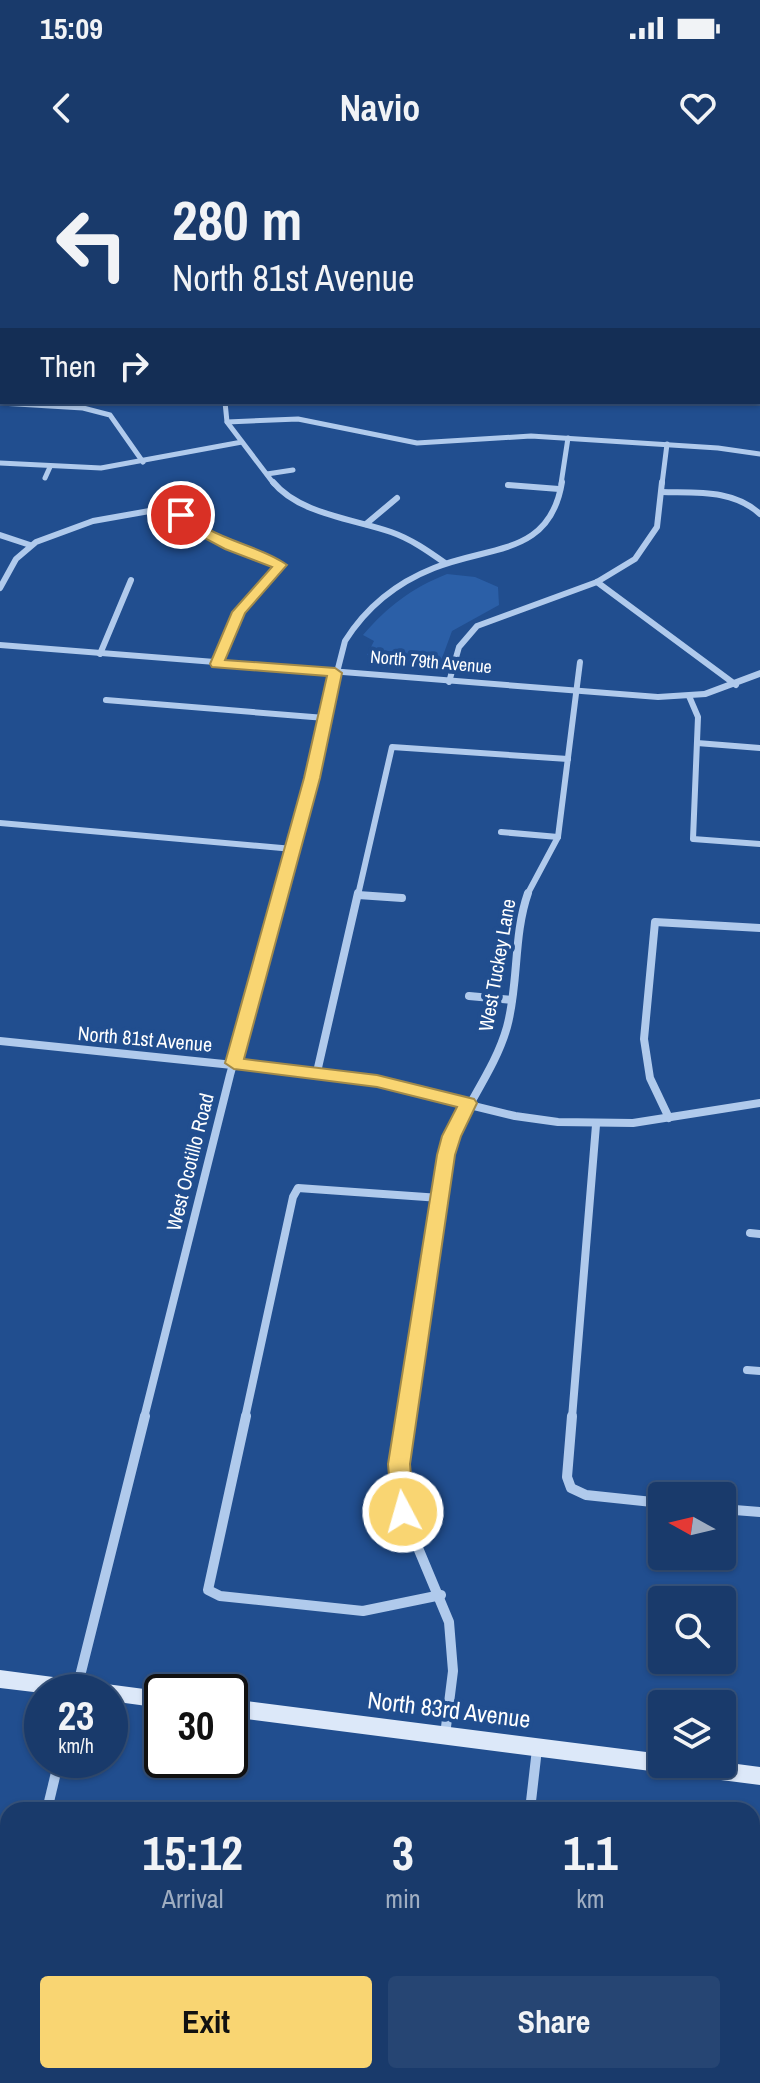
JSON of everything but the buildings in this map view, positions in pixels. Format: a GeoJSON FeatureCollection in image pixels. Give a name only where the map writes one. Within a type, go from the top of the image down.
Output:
{"type":"FeatureCollection","features":[{"type":"Feature","properties":{"kind":"main road"},"geometry":{"type":"LineString","coordinates":[[0,1679],[24,1682]]}},
{"type":"Feature","properties":{"kind":"main road","name":"North 83rd Avenue"},"geometry":{"type":"LineString","coordinates":[[248,1710],[648,1762]]}},
{"type":"Feature","properties":{"kind":"main road","name":"North 83rd Avenue"},"geometry":{"type":"LineString","coordinates":[[736,1773],[760,1776]]}},
{"type":"Feature","properties":{"kind":"street"},"geometry":{"type":"LineString","coordinates":[[17,404],[83,408],[110,415],[143,462]]}},
{"type":"Feature","properties":{"kind":"street"},"geometry":{"type":"LineString","coordinates":[[225,404],[227,422],[287,496],[415,542],[445,563],[512,543],[540,530],[555,513],[568,438]]}},
{"type":"Feature","properties":{"kind":"street"},"geometry":{"type":"LineString","coordinates":[[110,415],[119,410]]}},
{"type":"Feature","properties":{"kind":"street"},"geometry":{"type":"LineString","coordinates":[[227,422],[298,419],[342,426],[398,441],[437,443],[504,435],[667,444],[760,454]]}},
{"type":"Feature","properties":{"kind":"street"},"geometry":{"type":"LineString","coordinates":[[458,433],[464,439]]}},
{"type":"Feature","properties":{"kind":"street"},"geometry":{"type":"LineString","coordinates":[[0,463],[101,468],[242,442]]}},
{"type":"Feature","properties":{"kind":"street"},"geometry":{"type":"LineString","coordinates":[[449,682],[459,647],[477,626],[597,582],[628,564],[646,547],[657,527],[667,444]]}},
{"type":"Feature","properties":{"kind":"street"},"geometry":{"type":"LineString","coordinates":[[45,478],[50,467]]}},
{"type":"Feature","properties":{"kind":"street"},"geometry":{"type":"LineString","coordinates":[[267,474],[293,470]]}},
{"type":"Feature","properties":{"kind":"street"},"geometry":{"type":"LineString","coordinates":[[508,485],[559,489]]}},
{"type":"Feature","properties":{"kind":"street"},"geometry":{"type":"LineString","coordinates":[[662,492],[715,495],[749,504],[760,514]]}},
{"type":"Feature","properties":{"kind":"street"},"geometry":{"type":"LineString","coordinates":[[366,524],[397,498]]}},
{"type":"Feature","properties":{"kind":"street"},"geometry":{"type":"LineString","coordinates":[[0,588],[14,561],[30,545],[68,528],[171,509],[222,542],[280,565],[239,612],[217,664]]}},
{"type":"Feature","properties":{"kind":"street"},"geometry":{"type":"LineString","coordinates":[[0,535],[30,545]]}},
{"type":"Feature","properties":{"kind":"street","name":"West Ocotillo Road"},"geometry":{"type":"LineString","coordinates":[[80,1674],[234,1063],[293,849],[345,641],[361,615],[388,591],[445,563]]}},
{"type":"Feature","properties":{"kind":"street"},"geometry":{"type":"LineString","coordinates":[[100,654],[131,580]]}},
{"type":"Feature","properties":{"kind":"street"},"geometry":{"type":"LineString","coordinates":[[597,582],[736,685]]}},
{"type":"Feature","properties":{"kind":"street","name":"North 79th Avenue"},"geometry":{"type":"LineString","coordinates":[[0,645],[577,692],[689,696],[736,685],[760,673]]}},
{"type":"Feature","properties":{"kind":"street","name":"West Tuckey Lane"},"geometry":{"type":"LineString","coordinates":[[445,1736],[453,1671],[449,1622],[441,1595],[403,1512],[399,1464],[451,1136],[500,1046],[512,1000],[526,899],[550,859],[558,837],[580,662]]}},
{"type":"Feature","properties":{"kind":"street"},"geometry":{"type":"LineString","coordinates":[[689,696],[697,711],[693,839],[760,844]]}},
{"type":"Feature","properties":{"kind":"street"},"geometry":{"type":"LineString","coordinates":[[106,700],[325,718]]}},
{"type":"Feature","properties":{"kind":"street"},"geometry":{"type":"LineString","coordinates":[[697,743],[760,748]]}},
{"type":"Feature","properties":{"kind":"street"},"geometry":{"type":"LineString","coordinates":[[317,1072],[392,747],[568,759]]}},
{"type":"Feature","properties":{"kind":"street"},"geometry":{"type":"LineString","coordinates":[[0,823],[293,849]]}},
{"type":"Feature","properties":{"kind":"street"},"geometry":{"type":"LineString","coordinates":[[501,832],[558,837]]}},
{"type":"Feature","properties":{"kind":"street"},"geometry":{"type":"LineString","coordinates":[[358,895],[402,898]]}},
{"type":"Feature","properties":{"kind":"street"},"geometry":{"type":"LineString","coordinates":[[669,1118],[650,1078],[644,1039],[655,922],[760,928]]}},
{"type":"Feature","properties":{"kind":"street"},"geometry":{"type":"LineString","coordinates":[[469,996],[512,1000]]}},
{"type":"Feature","properties":{"kind":"street","name":"North 81st Avenue"},"geometry":{"type":"LineString","coordinates":[[0,1041],[317,1072],[377,1081],[535,1120],[596,1125],[669,1118],[760,1103]]}},
{"type":"Feature","properties":{"kind":"street"},"geometry":{"type":"LineString","coordinates":[[596,1125],[567,1477],[571,1488],[586,1495],[648,1502]]}},
{"type":"Feature","properties":{"kind":"street"},"geometry":{"type":"LineString","coordinates":[[440,1198],[298,1188],[289,1213],[208,1590],[220,1596],[363,1611],[441,1595]]}},
{"type":"Feature","properties":{"kind":"street"},"geometry":{"type":"LineString","coordinates":[[747,1370],[760,1371]]}},
{"type":"Feature","properties":{"kind":"street"},"geometry":{"type":"LineString","coordinates":[[736,1510],[760,1512]]}},
{"type":"Feature","properties":{"kind":"street"},"geometry":{"type":"LineString","coordinates":[[531,1802],[537,1748]]}},
{"type":"Feature","properties":{"kind":"street"},"geometry":{"type":"LineString","coordinates":[[49,1802],[55,1778]]}},
{"type":"Feature","properties":{"kind":"shaded area"},"geometry":{"type":"Polygon","coordinates":[[[447,574],[475,577],[498,587],[499,605],[452,631],[441,661],[428,668],[367,655],[374,641],[363,635],[372,625],[412,592],[447,574]]]}},
{"type":"Feature","properties":{"kind":"route"},"geometry":{"type":"LineString","coordinates":[[181,515],[200,530],[230,546],[280,565],[239,612],[217,664],[335,673],[312,778],[234,1063],[377,1081],[468,1103],[451,1136],[446,1155],[399,1464],[403,1512]]}}]}
